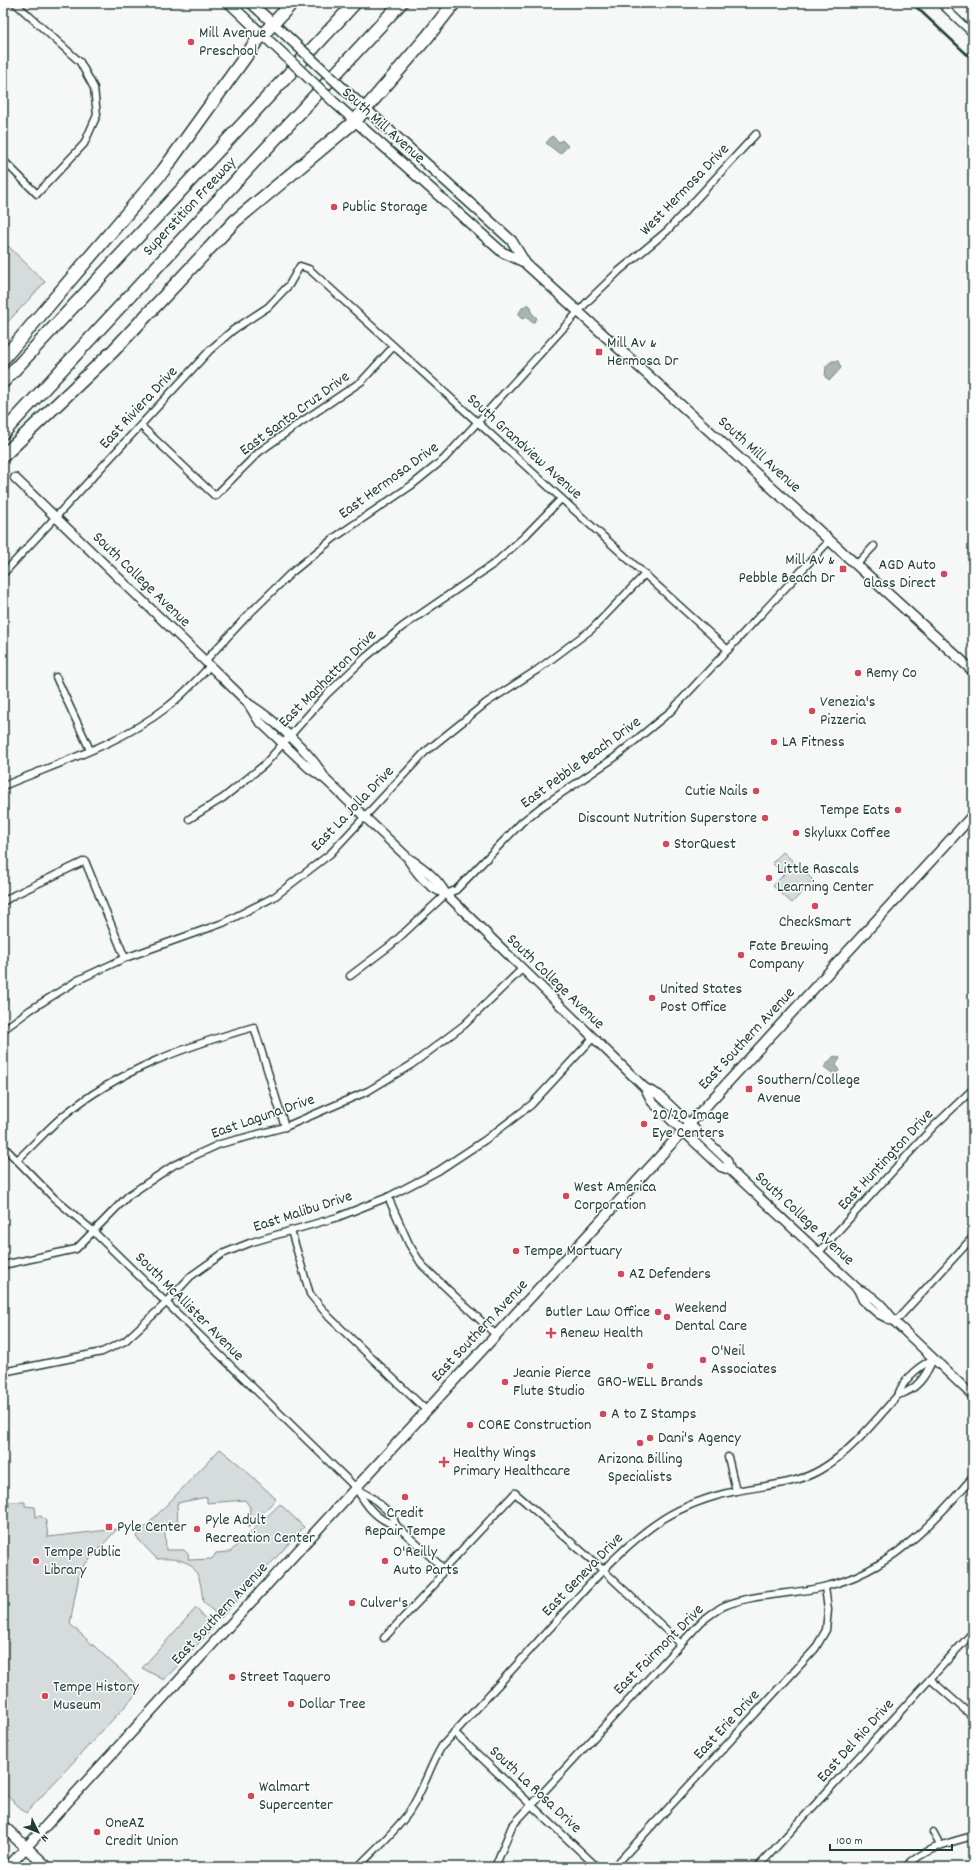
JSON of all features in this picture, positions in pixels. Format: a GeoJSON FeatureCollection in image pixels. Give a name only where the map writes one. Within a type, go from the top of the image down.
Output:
{"type":"FeatureCollection","features":[{"type":"Feature","properties":{"kind":"highway"},"geometry":{"type":"LineString","coordinates":[[3,359],[163,171],[262,34],[292,3]]}},
{"type":"Feature","properties":{"kind":"highway","name":"Superstition Freeway"},"geometry":{"type":"LineString","coordinates":[[3,382],[355,3]]}},
{"type":"Feature","properties":{"kind":"highway","name":"Superstition Freeway"},"geometry":{"type":"LineString","coordinates":[[3,433],[401,3]]}},
{"type":"Feature","properties":{"kind":"highway"},"geometry":{"type":"LineString","coordinates":[[3,456],[113,351],[235,221],[355,121],[428,36],[454,3]]}},
{"type":"Feature","properties":{"kind":"main road","name":"South Mill Avenue"},"geometry":{"type":"LineString","coordinates":[[229,3],[336,104],[502,252],[524,262],[973,671]]}},
{"type":"Feature","properties":{"kind":"main road","name":"South Mill Avenue"},"geometry":{"type":"LineString","coordinates":[[251,3],[512,241],[524,262]]}},
{"type":"Feature","properties":{"kind":"main road","name":"East Southern Avenue"},"geometry":{"type":"LineString","coordinates":[[8,1867],[973,815]]}},
{"type":"Feature","properties":{"kind":"main road"},"geometry":{"type":"LineString","coordinates":[[3,1826],[47,1867]]}},
{"type":"Feature","properties":{"kind":"street"},"geometry":{"type":"LineString","coordinates":[[3,160],[37,194],[84,144],[97,115],[94,88],[80,62],[15,3]]}},
{"type":"Feature","properties":{"kind":"street"},"geometry":{"type":"LineString","coordinates":[[940,3],[973,34]]}},
{"type":"Feature","properties":{"kind":"street","name":"West Hermosa Drive"},"geometry":{"type":"LineString","coordinates":[[579,312],[614,276],[667,231],[756,134]]}},
{"type":"Feature","properties":{"kind":"street","name":"South Grandview Avenue"},"geometry":{"type":"LineString","coordinates":[[300,266],[309,269],[728,650]]}},
{"type":"Feature","properties":{"kind":"street","name":"East Riviera Drive"},"geometry":{"type":"LineString","coordinates":[[3,574],[210,350],[233,330],[268,306],[289,285],[300,266]]}},
{"type":"Feature","properties":{"kind":"street","name":"East Hermosa Drive"},"geometry":{"type":"LineString","coordinates":[[3,786],[90,750],[132,730],[166,708],[182,695],[249,614],[291,573],[334,538],[434,468],[478,423],[579,312]]}},
{"type":"Feature","properties":{"kind":"street","name":"East Santa Cruz Drive"},"geometry":{"type":"LineString","coordinates":[[141,426],[215,496],[259,452],[300,422],[362,381],[393,347]]}},
{"type":"Feature","properties":{"kind":"street","name":"South College Avenue"},"geometry":{"type":"LineString","coordinates":[[15,478],[247,702],[265,714],[286,740],[316,763],[326,780],[408,858],[418,874],[434,890],[446,894],[645,1088],[659,1095],[690,1124],[727,1160],[730,1170]]}},
{"type":"Feature","properties":{"kind":"street","name":"East Manhatton Drive"},"geometry":{"type":"LineString","coordinates":[[189,819],[223,798],[264,765],[327,694],[382,642],[495,563],[525,536],[561,499]]}},
{"type":"Feature","properties":{"kind":"street","name":"East Pebble Beach Drive"},"geometry":{"type":"LineString","coordinates":[[350,976],[392,945],[446,894],[456,890],[506,837],[534,812],[614,758],[658,723],[686,697],[830,540]]}},
{"type":"Feature","properties":{"kind":"street"},"geometry":{"type":"LineString","coordinates":[[857,564],[874,546]]}},
{"type":"Feature","properties":{"kind":"street","name":"East La Jolla Drive"},"geometry":{"type":"LineString","coordinates":[[3,1030],[30,1010],[78,980],[126,958],[223,923],[274,896],[330,854],[425,752],[486,703],[537,670],[592,629],[645,574]]}},
{"type":"Feature","properties":{"kind":"street"},"geometry":{"type":"LineString","coordinates":[[56,677],[90,750]]}},
{"type":"Feature","properties":{"kind":"street"},"geometry":{"type":"LineString","coordinates":[[3,902],[14,895],[85,861],[126,958]]}},
{"type":"Feature","properties":{"kind":"street","name":"East Laguna Drive"},"geometry":{"type":"LineString","coordinates":[[3,1265],[76,1249],[129,1195],[174,1164],[220,1144],[285,1127],[368,1091],[411,1065],[464,1025],[522,969]]}},
{"type":"Feature","properties":{"kind":"street"},"geometry":{"type":"LineString","coordinates":[[17,1160],[64,1116],[112,1082],[159,1058],[214,1038],[254,1027],[285,1127]]}},
{"type":"Feature","properties":{"kind":"street","name":"East Malibu Drive"},"geometry":{"type":"LineString","coordinates":[[3,1372],[102,1352],[125,1341],[166,1304],[191,1276],[222,1254],[252,1242],[338,1217],[388,1197],[438,1171],[485,1140],[531,1105],[593,1038]]}},
{"type":"Feature","properties":{"kind":"street","name":"South College Avenue"},"geometry":{"type":"LineString","coordinates":[[645,1088],[652,1102],[683,1132],[721,1167],[730,1170],[858,1289],[864,1300],[879,1314],[895,1322],[972,1394]]}},
{"type":"Feature","properties":{"kind":"street","name":"East Huntington Drive"},"geometry":{"type":"LineString","coordinates":[[819,1252],[933,1127],[973,1089]]}},
{"type":"Feature","properties":{"kind":"street","name":"South McAllister Avenue"},"geometry":{"type":"LineString","coordinates":[[3,1146],[54,1198],[92,1231],[356,1488],[373,1498],[392,1515],[396,1525],[444,1570]]}},
{"type":"Feature","properties":{"kind":"street"},"geometry":{"type":"LineString","coordinates":[[388,1197],[409,1244],[422,1265],[496,1335]]}},
{"type":"Feature","properties":{"kind":"street"},"geometry":{"type":"LineString","coordinates":[[292,1231],[310,1294],[329,1316],[427,1411]]}},
{"type":"Feature","properties":{"kind":"street"},"geometry":{"type":"LineString","coordinates":[[895,1322],[973,1237]]}},
{"type":"Feature","properties":{"kind":"street","name":"East Geneva Drive"},"geometry":{"type":"LineString","coordinates":[[898,1395],[910,1392],[927,1373],[933,1359]]}},
{"type":"Feature","properties":{"kind":"street","name":"East Geneva Drive"},"geometry":{"type":"LineString","coordinates":[[358,1867],[408,1813],[425,1784],[435,1757],[442,1746],[603,1570],[634,1540],[664,1518],[697,1504],[736,1491],[787,1483],[820,1470],[836,1460],[851,1446],[898,1395],[902,1386],[919,1367],[933,1359]]}},
{"type":"Feature","properties":{"kind":"street"},"geometry":{"type":"LineString","coordinates":[[728,1457],[736,1491]]}},
{"type":"Feature","properties":{"kind":"street","name":"East Fairmont Drive"},"geometry":{"type":"LineString","coordinates":[[495,1867],[512,1826],[680,1642],[702,1621],[723,1607],[747,1598],[796,1593],[825,1587],[874,1568],[909,1544],[935,1519],[973,1478]]}},
{"type":"Feature","properties":{"kind":"street","name":"South McAllister Avenue"},"geometry":{"type":"LineString","coordinates":[[356,1488],[366,1506],[384,1522],[396,1525]]}},
{"type":"Feature","properties":{"kind":"street"},"geometry":{"type":"LineString","coordinates":[[384,1638],[435,1584],[444,1570],[516,1493],[603,1570],[680,1642]]}},
{"type":"Feature","properties":{"kind":"street","name":"East Erie Drive"},"geometry":{"type":"LineString","coordinates":[[614,1867],[815,1649],[826,1630],[828,1610],[825,1587]]}},
{"type":"Feature","properties":{"kind":"street","name":"East Del Rio Drive"},"geometry":{"type":"LineString","coordinates":[[758,1867],[973,1632]]}},
{"type":"Feature","properties":{"kind":"street"},"geometry":{"type":"LineString","coordinates":[[930,1679],[973,1717]]}},
{"type":"Feature","properties":{"kind":"street","name":"South La Rosa Drive"},"geometry":{"type":"LineString","coordinates":[[454,1732],[597,1867]]}},
{"type":"Feature","properties":{"kind":"street"},"geometry":{"type":"LineString","coordinates":[[934,1832],[940,1845]]}},
{"type":"Feature","properties":{"kind":"street"},"geometry":{"type":"LineString","coordinates":[[905,1867],[913,1860],[940,1845],[973,1836]]}},
{"type":"Feature","properties":{"kind":"shaded area"},"geometry":{"type":"Polygon","coordinates":[[[552,136],[559,142],[562,140],[568,146],[560,154],[546,143],[552,136]]]}},
{"type":"Feature","properties":{"kind":"shaded area"},"geometry":{"type":"Polygon","coordinates":[[[3,241],[45,282],[3,327],[3,241]]]}},
{"type":"Feature","properties":{"kind":"shaded area"},"geometry":{"type":"Polygon","coordinates":[[[528,304],[532,308],[531,312],[537,318],[533,323],[526,317],[522,319],[518,315],[522,308],[528,304]]]}},
{"type":"Feature","properties":{"kind":"shaded area"},"geometry":{"type":"Polygon","coordinates":[[[832,361],[838,361],[841,368],[830,380],[825,377],[826,366],[832,361]]]}},
{"type":"Feature","properties":{"kind":"shaded area"},"geometry":{"type":"Polygon","coordinates":[[[783,852],[813,880],[792,903],[773,886],[784,874],[772,863],[783,852]]]}},
{"type":"Feature","properties":{"kind":"shaded area"},"geometry":{"type":"Polygon","coordinates":[[[834,1056],[840,1058],[836,1065],[839,1071],[835,1075],[824,1067],[834,1056]]]}},
{"type":"Feature","properties":{"kind":"shaded area"},"geometry":{"type":"Polygon","coordinates":[[[220,1449],[241,1466],[276,1499],[248,1528],[250,1507],[245,1500],[207,1503],[207,1497],[177,1503],[178,1527],[165,1530],[166,1550],[184,1550],[188,1554],[189,1560],[212,1559],[216,1553],[230,1552],[280,1504],[304,1527],[221,1618],[203,1602],[200,1581],[197,1573],[192,1567],[179,1560],[157,1559],[136,1537],[220,1449]]]}},
{"type":"Feature","properties":{"kind":"shaded area"},"geometry":{"type":"Polygon","coordinates":[[[9,1502],[25,1502],[25,1506],[35,1507],[36,1517],[41,1516],[46,1521],[48,1537],[117,1529],[80,1570],[70,1624],[141,1689],[26,1813],[3,1792],[3,1508],[9,1507],[9,1502]]]}},
{"type":"Feature","properties":{"kind":"shaded area"},"geometry":{"type":"Polygon","coordinates":[[[196,1608],[213,1628],[164,1680],[142,1668],[196,1608]]]}},
{"type":"Feature","properties":{"kind":"railway"},"geometry":{"type":"LineString","coordinates":[[912,3],[973,60]]}},
{"type":"Feature","properties":{"kind":"place","name":"Mill Avenue Preschool"},"geometry":{"type":"Point","coordinates":[191,42]}},
{"type":"Feature","properties":{"kind":"place","name":"Public Storage"},"geometry":{"type":"Point","coordinates":[334,207]}},
{"type":"Feature","properties":{"kind":"place","name":"Mill Av & Hermosa Dr"},"geometry":{"type":"Point","coordinates":[599,352]}},
{"type":"Feature","properties":{"kind":"place","name":"Mill Av & Pebble Beach Dr"},"geometry":{"type":"Point","coordinates":[843,569]}},
{"type":"Feature","properties":{"kind":"place","name":"AGD Auto Glass Direct"},"geometry":{"type":"Point","coordinates":[944,574]}},
{"type":"Feature","properties":{"kind":"place","name":"Remy Co"},"geometry":{"type":"Point","coordinates":[858,673]}},
{"type":"Feature","properties":{"kind":"place","name":"Venezia's Pizzeria"},"geometry":{"type":"Point","coordinates":[812,711]}},
{"type":"Feature","properties":{"kind":"place","name":"LA Fitness"},"geometry":{"type":"Point","coordinates":[774,742]}},
{"type":"Feature","properties":{"kind":"place","name":"Cutie Nails"},"geometry":{"type":"Point","coordinates":[756,791]}},
{"type":"Feature","properties":{"kind":"place","name":"Tempe Eats"},"geometry":{"type":"Point","coordinates":[898,810]}},
{"type":"Feature","properties":{"kind":"place","name":"Discount Nutrition Superstore"},"geometry":{"type":"Point","coordinates":[765,818]}},
{"type":"Feature","properties":{"kind":"place","name":"Skyluxx Coffee"},"geometry":{"type":"Point","coordinates":[796,833]}},
{"type":"Feature","properties":{"kind":"place","name":"StorQuest"},"geometry":{"type":"Point","coordinates":[666,844]}},
{"type":"Feature","properties":{"kind":"place","name":"Little Rascals Learning Center"},"geometry":{"type":"Point","coordinates":[769,878]}},
{"type":"Feature","properties":{"kind":"place","name":"CheckSmart"},"geometry":{"type":"Point","coordinates":[815,906]}},
{"type":"Feature","properties":{"kind":"place","name":"Fate Brewing Company"},"geometry":{"type":"Point","coordinates":[741,955]}},
{"type":"Feature","properties":{"kind":"place","name":"United States Post Office"},"geometry":{"type":"Point","coordinates":[652,998]}},
{"type":"Feature","properties":{"kind":"place","name":"Southern/College Avenue"},"geometry":{"type":"Point","coordinates":[749,1089]}},
{"type":"Feature","properties":{"kind":"place","name":"20/20 Image Eye Centers"},"geometry":{"type":"Point","coordinates":[644,1124]}},
{"type":"Feature","properties":{"kind":"place","name":"West America Corporation"},"geometry":{"type":"Point","coordinates":[566,1196]}},
{"type":"Feature","properties":{"kind":"place","name":"Tempe Mortuary"},"geometry":{"type":"Point","coordinates":[516,1251]}},
{"type":"Feature","properties":{"kind":"place","name":"AZ Defenders"},"geometry":{"type":"Point","coordinates":[621,1274]}},
{"type":"Feature","properties":{"kind":"place","name":"Butler Law Office"},"geometry":{"type":"Point","coordinates":[658,1312]}},
{"type":"Feature","properties":{"kind":"place","name":"Weekend Dental Care"},"geometry":{"type":"Point","coordinates":[667,1317]}},
{"type":"Feature","properties":{"kind":"place","name":"Renew Health"},"geometry":{"type":"Point","coordinates":[551,1333]}},
{"type":"Feature","properties":{"kind":"place","name":"O'Neil Associates"},"geometry":{"type":"Point","coordinates":[703,1360]}},
{"type":"Feature","properties":{"kind":"place","name":"GRO-WELL Brands"},"geometry":{"type":"Point","coordinates":[650,1366]}},
{"type":"Feature","properties":{"kind":"place","name":"Jeanie Pierce Flute Studio"},"geometry":{"type":"Point","coordinates":[505,1382]}},
{"type":"Feature","properties":{"kind":"place","name":"A to Z Stamps"},"geometry":{"type":"Point","coordinates":[603,1414]}},
{"type":"Feature","properties":{"kind":"place","name":"CORE Construction"},"geometry":{"type":"Point","coordinates":[470,1425]}},
{"type":"Feature","properties":{"kind":"place","name":"Dani's Agency"},"geometry":{"type":"Point","coordinates":[650,1438]}},
{"type":"Feature","properties":{"kind":"place","name":"Arizona Billing Specialists"},"geometry":{"type":"Point","coordinates":[640,1443]}},
{"type":"Feature","properties":{"kind":"place","name":"Healthy Wings Primary Healthcare"},"geometry":{"type":"Point","coordinates":[444,1462]}},
{"type":"Feature","properties":{"kind":"place","name":"Credit Repair Tempe"},"geometry":{"type":"Point","coordinates":[405,1497]}},
{"type":"Feature","properties":{"kind":"place","name":"Pyle Center"},"geometry":{"type":"Point","coordinates":[109,1527]}},
{"type":"Feature","properties":{"kind":"place","name":"Pyle Adult Recreation Center"},"geometry":{"type":"Point","coordinates":[197,1529]}},
{"type":"Feature","properties":{"kind":"place","name":"Tempe Public Library"},"geometry":{"type":"Point","coordinates":[36,1561]}},
{"type":"Feature","properties":{"kind":"place","name":"O'Reilly Auto Parts"},"geometry":{"type":"Point","coordinates":[385,1561]}},
{"type":"Feature","properties":{"kind":"place","name":"Culver's"},"geometry":{"type":"Point","coordinates":[352,1603]}},
{"type":"Feature","properties":{"kind":"place","name":"Street Taquero"},"geometry":{"type":"Point","coordinates":[232,1677]}},
{"type":"Feature","properties":{"kind":"place","name":"Tempe History Museum"},"geometry":{"type":"Point","coordinates":[45,1696]}},
{"type":"Feature","properties":{"kind":"place","name":"Dollar Tree"},"geometry":{"type":"Point","coordinates":[291,1704]}},
{"type":"Feature","properties":{"kind":"place","name":"Walmart Supercenter"},"geometry":{"type":"Point","coordinates":[251,1796]}},
{"type":"Feature","properties":{"kind":"place","name":"OneAZ Credit Union"},"geometry":{"type":"Point","coordinates":[97,1832]}}]}
